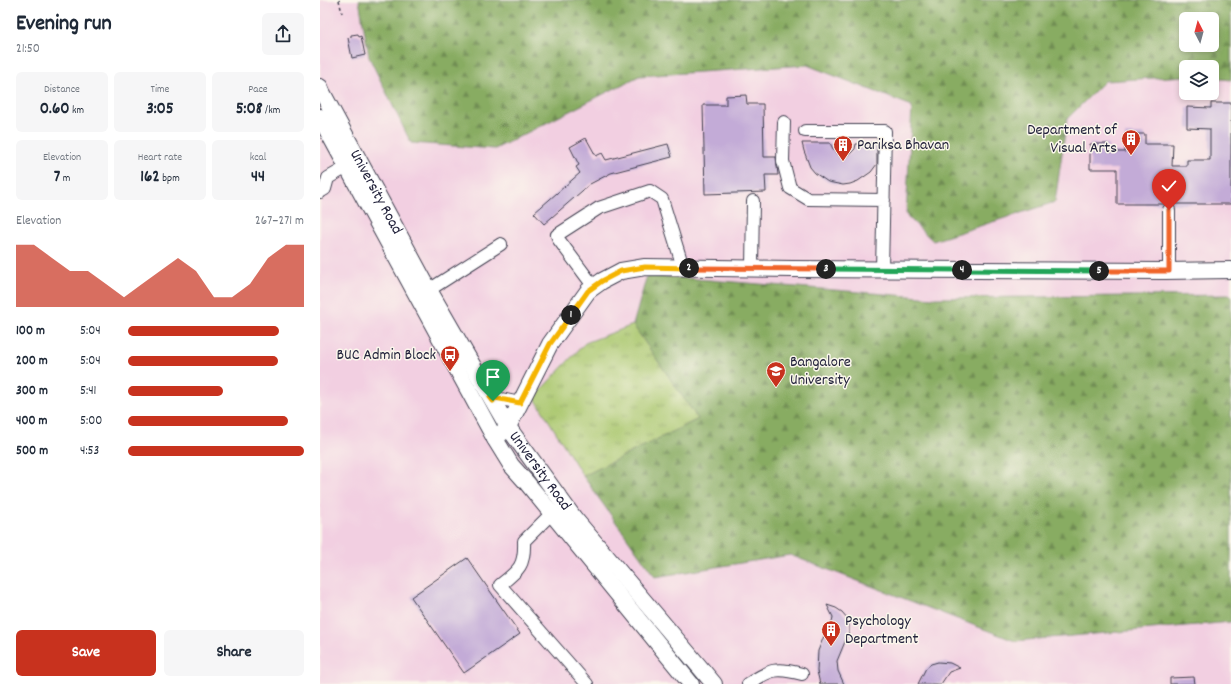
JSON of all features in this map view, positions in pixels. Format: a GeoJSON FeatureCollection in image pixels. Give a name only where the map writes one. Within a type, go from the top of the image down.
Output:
{"type":"FeatureCollection","features":[{"type":"Feature","properties":{"kind":"main road","name":"University Road"},"geometry":{"type":"LineString","coordinates":[[320,86],[372,200],[495,439],[511,465],[691,684]]}},
{"type":"Feature","properties":{"kind":"main road","name":"University Road"},"geometry":{"type":"LineString","coordinates":[[320,116],[347,167],[372,200],[429,290],[508,427],[574,518],[714,684]]}},
{"type":"Feature","properties":{"kind":"main road"},"geometry":{"type":"LineString","coordinates":[[495,439],[508,427],[550,344],[588,291],[602,281],[621,271],[645,267],[882,270],[1231,270]]}},
{"type":"Feature","properties":{"kind":"street"},"geometry":{"type":"LineString","coordinates":[[784,122],[783,161],[790,188],[808,199],[884,200]]}},
{"type":"Feature","properties":{"kind":"street"},"geometry":{"type":"LineString","coordinates":[[805,131],[885,131],[882,270]]}},
{"type":"Feature","properties":{"kind":"street"},"geometry":{"type":"LineString","coordinates":[[323,188],[328,178],[347,167]]}},
{"type":"Feature","properties":{"kind":"street"},"geometry":{"type":"LineString","coordinates":[[320,170],[323,188]]}},
{"type":"Feature","properties":{"kind":"street"},"geometry":{"type":"LineString","coordinates":[[594,287],[559,240],[557,235],[599,208],[650,191],[662,198],[683,267]]}},
{"type":"Feature","properties":{"kind":"street"},"geometry":{"type":"LineString","coordinates":[[752,269],[753,201]]}},
{"type":"Feature","properties":{"kind":"street"},"geometry":{"type":"LineString","coordinates":[[1169,210],[1169,271]]}},
{"type":"Feature","properties":{"kind":"street"},"geometry":{"type":"LineString","coordinates":[[429,290],[501,244]]}},
{"type":"Feature","properties":{"kind":"street"},"geometry":{"type":"LineString","coordinates":[[490,397],[520,403]]}},
{"type":"Feature","properties":{"kind":"street"},"geometry":{"type":"LineString","coordinates":[[552,513],[524,541],[522,562],[518,570],[500,585],[587,684]]}},
{"type":"Feature","properties":{"kind":"street"},"geometry":{"type":"LineString","coordinates":[[748,684],[763,674],[774,670],[785,670],[802,674]]}},
{"type":"Feature","properties":{"kind":"path"},"geometry":{"type":"LineString","coordinates":[[339,0],[342,13]]}},
{"type":"Feature","properties":{"kind":"shaded area","name":"Bangalore University"},"geometry":{"type":"Polygon","coordinates":[[[320,0],[1231,0],[1231,684],[320,684],[320,0]]]}},
{"type":"Feature","properties":{"kind":"green space"},"geometry":{"type":"Polygon","coordinates":[[[359,0],[1231,0],[1231,80],[1219,79],[1219,60],[1179,60],[1179,76],[1105,81],[1067,119],[1055,202],[933,241],[906,215],[912,106],[807,65],[639,76],[495,149],[411,143],[369,57],[359,0]]]}},
{"type":"Feature","properties":{"kind":"green space"},"geometry":{"type":"Polygon","coordinates":[[[647,275],[934,298],[1231,295],[1231,622],[1015,641],[790,555],[655,577],[583,476],[698,419],[633,325],[647,275]]]}},
{"type":"Feature","properties":{"kind":"green space"},"geometry":{"type":"Polygon","coordinates":[[[633,325],[698,419],[583,476],[534,397],[585,343],[633,325]]]}},
{"type":"Feature","properties":{"kind":"building"},"geometry":{"type":"Polygon","coordinates":[[[358,34],[359,37],[361,36],[365,55],[352,58],[348,38],[351,37],[351,35],[358,34]]]}},
{"type":"Feature","properties":{"kind":"building"},"geometry":{"type":"Polygon","coordinates":[[[746,95],[747,104],[763,104],[764,157],[776,157],[778,175],[765,175],[766,192],[705,194],[703,105],[726,105],[726,96],[746,95]]]}},
{"type":"Feature","properties":{"kind":"building","name":"Department of Visual Arts"},"geometry":{"type":"Polygon","coordinates":[[[1211,103],[1231,103],[1231,204],[1117,204],[1117,169],[1090,169],[1090,144],[1108,144],[1108,152],[1125,152],[1125,134],[1145,134],[1145,144],[1173,144],[1172,166],[1187,166],[1187,160],[1210,160],[1210,129],[1187,128],[1187,107],[1211,108],[1211,103]]]}},
{"type":"Feature","properties":{"kind":"building"},"geometry":{"type":"Polygon","coordinates":[[[586,138],[596,156],[602,153],[606,160],[668,144],[672,157],[611,173],[590,184],[544,224],[534,213],[580,173],[576,167],[579,165],[570,147],[586,138]]]}},
{"type":"Feature","properties":{"kind":"building","name":"Pariksa Bhavan"},"geometry":{"type":"Polygon","coordinates":[[[802,143],[830,143],[834,151],[841,156],[850,154],[855,149],[856,144],[877,143],[877,164],[871,172],[858,181],[850,184],[843,185],[828,182],[815,173],[810,167],[802,143]]]}},
{"type":"Feature","properties":{"kind":"building"},"geometry":{"type":"Polygon","coordinates":[[[467,558],[520,634],[464,673],[411,597],[467,558]]]}},
{"type":"Feature","properties":{"kind":"building","name":"Psychology Department"},"geometry":{"type":"Polygon","coordinates":[[[827,605],[842,612],[848,619],[849,632],[837,661],[838,671],[844,684],[820,684],[817,671],[818,651],[833,617],[827,605]]]}},
{"type":"Feature","properties":{"kind":"building","name":"Psychology Department"},"geometry":{"type":"Polygon","coordinates":[[[938,662],[950,663],[960,668],[949,672],[941,684],[918,684],[926,668],[931,664],[938,662]]]}},
{"type":"Feature","properties":{"kind":"building"},"geometry":{"type":"Polygon","coordinates":[[[1194,677],[1195,684],[1170,684],[1170,678],[1194,677]]]}},
{"type":"Feature","properties":{"kind":"place","name":"Department of Visual Arts"},"geometry":{"type":"Point","coordinates":[1131,156]}},
{"type":"Feature","properties":{"kind":"place","name":"Pariksa Bhavan"},"geometry":{"type":"Point","coordinates":[843,162]}},
{"type":"Feature","properties":{"kind":"place","name":"BUC Admin Block"},"geometry":{"type":"Point","coordinates":[450,372]}},
{"type":"Feature","properties":{"kind":"place","name":"Bangalore University"},"geometry":{"type":"Point","coordinates":[776,388]}},
{"type":"Feature","properties":{"kind":"place","name":"Psychology Department"},"geometry":{"type":"Point","coordinates":[831,647]}},
{"type":"Feature","properties":{"kind":"route"},"geometry":{"type":"LineString","coordinates":[[493,401],[490,397],[520,403],[550,344],[588,291],[602,281],[621,271],[645,267],[1169,271],[1169,210]]}}]}
